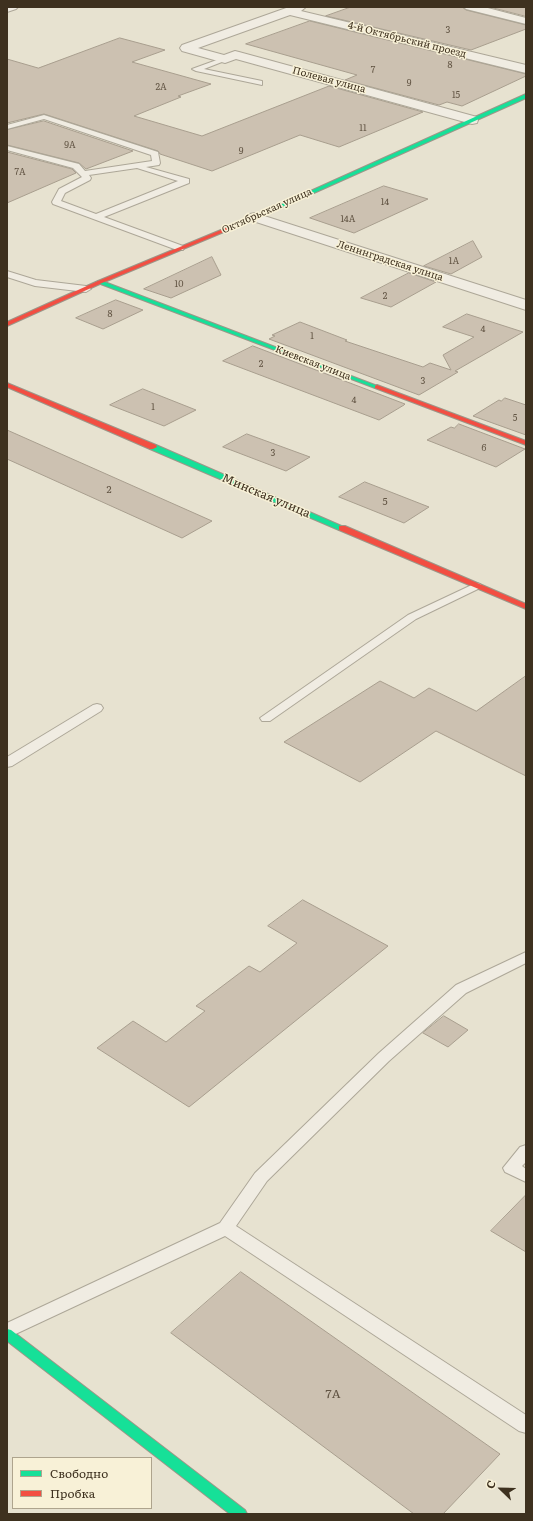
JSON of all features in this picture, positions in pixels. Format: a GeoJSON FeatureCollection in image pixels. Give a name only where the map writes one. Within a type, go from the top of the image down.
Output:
{"type":"FeatureCollection","features":[{"type":"Feature","properties":{"kind":"street"},"geometry":{"type":"LineString","coordinates":[[7,9],[12,7]]}},
{"type":"Feature","properties":{"kind":"street"},"geometry":{"type":"LineString","coordinates":[[470,7],[526,21]]}},
{"type":"Feature","properties":{"kind":"street","name":"Полевая улица"},"geometry":{"type":"LineString","coordinates":[[294,9],[186,48],[225,59],[236,54],[472,120]]}},
{"type":"Feature","properties":{"kind":"street","name":"4-й Октябрьский проезд"},"geometry":{"type":"LineString","coordinates":[[294,9],[526,69]]}},
{"type":"Feature","properties":{"kind":"street","name":"Октябрьская улица"},"geometry":{"type":"LineString","coordinates":[[7,324],[100,282],[255,218],[526,96]]}},
{"type":"Feature","properties":{"kind":"street","name":"Ленинградская улица"},"geometry":{"type":"LineString","coordinates":[[255,218],[526,305]]}},
{"type":"Feature","properties":{"kind":"street","name":"Киевская улица"},"geometry":{"type":"LineString","coordinates":[[100,282],[526,443]]}},
{"type":"Feature","properties":{"kind":"street","name":"Минская улица"},"geometry":{"type":"LineString","coordinates":[[7,385],[526,607]]}},
{"type":"Feature","properties":{"kind":"street"},"geometry":{"type":"LineString","coordinates":[[7,1334],[240,1514]]}},
{"type":"Feature","properties":{"kind":"lane"},"geometry":{"type":"LineString","coordinates":[[225,59],[196,69],[259,83]]}},
{"type":"Feature","properties":{"kind":"lane"},"geometry":{"type":"LineString","coordinates":[[7,127],[44,117],[155,154],[156,163],[83,174]]}},
{"type":"Feature","properties":{"kind":"lane"},"geometry":{"type":"LineString","coordinates":[[7,148],[76,166],[87,178],[62,191],[56,202],[180,248]]}},
{"type":"Feature","properties":{"kind":"lane"},"geometry":{"type":"LineString","coordinates":[[96,216],[186,181],[137,166]]}},
{"type":"Feature","properties":{"kind":"lane"},"geometry":{"type":"LineString","coordinates":[[7,274],[35,283],[86,288]]}},
{"type":"Feature","properties":{"kind":"lane"},"geometry":{"type":"LineString","coordinates":[[266,718],[412,617],[476,586]]}},
{"type":"Feature","properties":{"kind":"lane"},"geometry":{"type":"LineString","coordinates":[[7,763],[97,708]]}},
{"type":"Feature","properties":{"kind":"lane"},"geometry":{"type":"LineString","coordinates":[[7,1331],[226,1228],[261,1178],[384,1058],[461,989],[526,957]]}},
{"type":"Feature","properties":{"kind":"lane"},"geometry":{"type":"LineString","coordinates":[[526,1151],[511,1168],[526,1176]]}},
{"type":"Feature","properties":{"kind":"lane"},"geometry":{"type":"LineString","coordinates":[[226,1228],[526,1425]]}},
{"type":"Feature","properties":{"kind":"building"},"geometry":{"type":"Polygon","coordinates":[[[351,7],[462,7],[466,10],[526,25],[526,29],[471,50],[326,16],[351,7]]]}},
{"type":"Feature","properties":{"kind":"building"},"geometry":{"type":"Polygon","coordinates":[[[490,7],[526,7],[526,16],[490,7]]]}},
{"type":"Feature","properties":{"kind":"building"},"geometry":{"type":"Polygon","coordinates":[[[310,21],[526,74],[526,76],[462,106],[447,102],[439,105],[345,80],[357,75],[246,44],[310,21]]]}},
{"type":"Feature","properties":{"kind":"building"},"geometry":{"type":"Polygon","coordinates":[[[120,38],[165,50],[132,62],[211,84],[178,96],[181,97],[134,116],[202,136],[329,86],[423,112],[339,147],[300,135],[212,171],[160,154],[158,151],[44,114],[7,123],[7,59],[38,68],[120,38]]]}},
{"type":"Feature","properties":{"kind":"building"},"geometry":{"type":"Polygon","coordinates":[[[44,121],[133,151],[86,169],[79,163],[7,145],[7,130],[44,121]]]}},
{"type":"Feature","properties":{"kind":"building"},"geometry":{"type":"Polygon","coordinates":[[[7,152],[72,169],[76,173],[7,203],[7,152]]]}},
{"type":"Feature","properties":{"kind":"building"},"geometry":{"type":"Polygon","coordinates":[[[384,186],[428,199],[354,233],[310,218],[384,186]]]}},
{"type":"Feature","properties":{"kind":"building"},"geometry":{"type":"Polygon","coordinates":[[[473,241],[482,257],[451,274],[424,266],[473,241]]]}},
{"type":"Feature","properties":{"kind":"building"},"geometry":{"type":"Polygon","coordinates":[[[212,257],[221,275],[171,298],[144,289],[212,257]]]}},
{"type":"Feature","properties":{"kind":"building"},"geometry":{"type":"Polygon","coordinates":[[[409,273],[436,282],[391,307],[361,298],[409,273]]]}},
{"type":"Feature","properties":{"kind":"building"},"geometry":{"type":"Polygon","coordinates":[[[116,300],[143,310],[103,329],[76,318],[116,300]]]}},
{"type":"Feature","properties":{"kind":"building"},"geometry":{"type":"Polygon","coordinates":[[[467,314],[523,332],[455,371],[458,372],[419,395],[269,339],[275,336],[272,335],[300,322],[347,340],[345,341],[423,367],[430,363],[451,370],[443,355],[474,337],[443,327],[467,314]]]}},
{"type":"Feature","properties":{"kind":"building"},"geometry":{"type":"Polygon","coordinates":[[[253,346],[405,404],[379,420],[223,361],[253,346]]]}},
{"type":"Feature","properties":{"kind":"building"},"geometry":{"type":"Polygon","coordinates":[[[143,389],[196,410],[164,426],[110,405],[143,389]]]}},
{"type":"Feature","properties":{"kind":"building"},"geometry":{"type":"Polygon","coordinates":[[[505,398],[526,405],[526,435],[473,416],[505,398]]]}},
{"type":"Feature","properties":{"kind":"building"},"geometry":{"type":"Polygon","coordinates":[[[459,424],[525,449],[496,467],[427,440],[451,427],[454,428],[459,424]]]}},
{"type":"Feature","properties":{"kind":"building"},"geometry":{"type":"Polygon","coordinates":[[[7,430],[212,521],[182,538],[7,459],[7,430]]]}},
{"type":"Feature","properties":{"kind":"building"},"geometry":{"type":"Polygon","coordinates":[[[247,434],[310,457],[286,471],[223,447],[247,434]]]}},
{"type":"Feature","properties":{"kind":"building"},"geometry":{"type":"Polygon","coordinates":[[[365,482],[429,507],[404,523],[339,497],[365,482]]]}},
{"type":"Feature","properties":{"kind":"building"},"geometry":{"type":"Polygon","coordinates":[[[526,676],[526,776],[436,731],[360,782],[284,742],[380,681],[414,698],[429,688],[476,711],[526,676]]]}},
{"type":"Feature","properties":{"kind":"building"},"geometry":{"type":"Polygon","coordinates":[[[303,900],[388,946],[189,1107],[97,1048],[133,1021],[166,1042],[205,1011],[196,1006],[249,966],[260,972],[297,943],[268,926],[303,900]]]}},
{"type":"Feature","properties":{"kind":"building"},"geometry":{"type":"Polygon","coordinates":[[[444,1016],[468,1030],[448,1047],[423,1033],[444,1016]]]}},
{"type":"Feature","properties":{"kind":"building"},"geometry":{"type":"Polygon","coordinates":[[[526,1195],[526,1252],[491,1231],[526,1195]]]}},
{"type":"Feature","properties":{"kind":"building"},"geometry":{"type":"Polygon","coordinates":[[[241,1272],[500,1454],[443,1514],[414,1514],[171,1333],[241,1272]]]}},
{"type":"Feature","properties":{"kind":"traffic: fast"},"geometry":{"type":"LineString","coordinates":[[247,221],[526,96]]}},
{"type":"Feature","properties":{"kind":"traffic: fast"},"geometry":{"type":"LineString","coordinates":[[100,282],[377,387]]}},
{"type":"Feature","properties":{"kind":"traffic: fast"},"geometry":{"type":"LineString","coordinates":[[153,447],[342,528]]}},
{"type":"Feature","properties":{"kind":"traffic: fast"},"geometry":{"type":"LineString","coordinates":[[7,1334],[240,1514]]}},
{"type":"Feature","properties":{"kind":"traffic: jam"},"geometry":{"type":"LineString","coordinates":[[7,324],[100,282],[247,221]]}},
{"type":"Feature","properties":{"kind":"traffic: jam"},"geometry":{"type":"LineString","coordinates":[[7,385],[153,447]]}},
{"type":"Feature","properties":{"kind":"traffic: jam"},"geometry":{"type":"LineString","coordinates":[[377,387],[526,443]]}},
{"type":"Feature","properties":{"kind":"traffic: jam"},"geometry":{"type":"LineString","coordinates":[[342,528],[526,607]]}}]}
